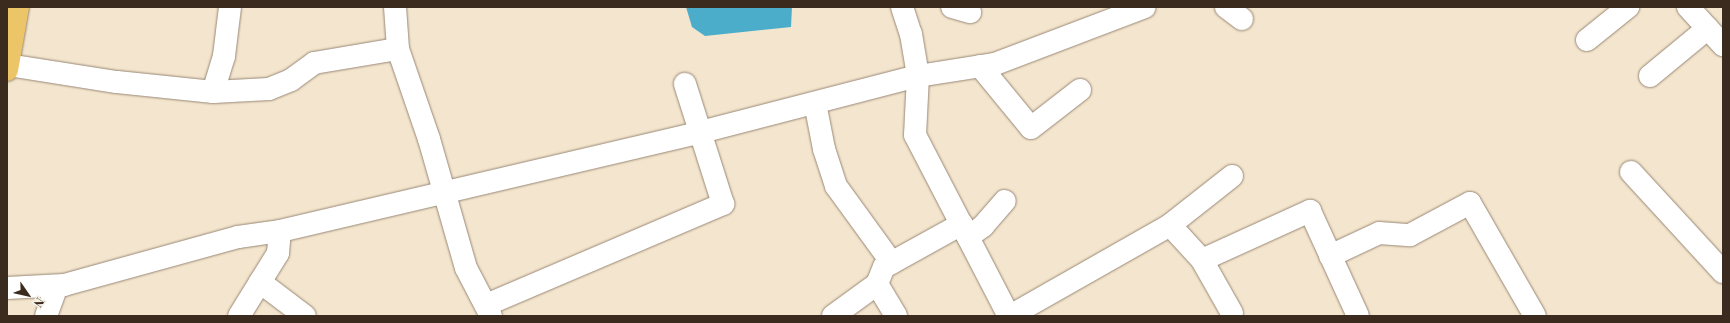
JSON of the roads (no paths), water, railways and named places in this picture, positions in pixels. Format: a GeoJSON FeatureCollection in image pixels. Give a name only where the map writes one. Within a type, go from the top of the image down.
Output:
{"type":"FeatureCollection","features":[{"type":"Feature","properties":{"kind":"main road"},"geometry":{"type":"LineString","coordinates":[[8,67],[18,7]]}},
{"type":"Feature","properties":{"kind":"street"},"geometry":{"type":"LineString","coordinates":[[213,92],[224,56],[230,7]]}},
{"type":"Feature","properties":{"kind":"street"},"geometry":{"type":"LineString","coordinates":[[396,7],[398,49],[429,139],[466,268],[488,311],[723,204],[685,84]]}},
{"type":"Feature","properties":{"kind":"street"},"geometry":{"type":"LineString","coordinates":[[902,7],[910,34],[918,76],[915,135],[1010,316],[1170,225],[1232,176]]}},
{"type":"Feature","properties":{"kind":"street"},"geometry":{"type":"LineString","coordinates":[[7,288],[57,286],[238,237],[280,230],[700,132],[918,76],[996,64],[1145,7]]}},
{"type":"Feature","properties":{"kind":"street"},"geometry":{"type":"LineString","coordinates":[[1587,40],[1628,7]]}},
{"type":"Feature","properties":{"kind":"street"},"geometry":{"type":"LineString","coordinates":[[1688,7],[1723,45]]}},
{"type":"Feature","properties":{"kind":"street"},"geometry":{"type":"LineString","coordinates":[[1650,76],[1708,28]]}},
{"type":"Feature","properties":{"kind":"street"},"geometry":{"type":"LineString","coordinates":[[8,67],[117,82],[213,92],[269,89],[291,80],[314,63],[398,49]]}},
{"type":"Feature","properties":{"kind":"street"},"geometry":{"type":"LineString","coordinates":[[980,66],[1031,128],[1080,90]]}},
{"type":"Feature","properties":{"kind":"street"},"geometry":{"type":"LineString","coordinates":[[815,103],[824,149],[836,186],[892,263]]}},
{"type":"Feature","properties":{"kind":"street"},"geometry":{"type":"LineString","coordinates":[[1631,172],[1723,272]]}},
{"type":"Feature","properties":{"kind":"street"},"geometry":{"type":"LineString","coordinates":[[833,316],[877,284],[884,267],[965,230],[983,226],[1005,201]]}},
{"type":"Feature","properties":{"kind":"street"},"geometry":{"type":"LineString","coordinates":[[1330,256],[1379,233],[1410,235],[1470,203],[1534,316]]}},
{"type":"Feature","properties":{"kind":"street"},"geometry":{"type":"LineString","coordinates":[[1202,260],[1310,211],[1358,316]]}},
{"type":"Feature","properties":{"kind":"street"},"geometry":{"type":"LineString","coordinates":[[1170,225],[1202,260],[1232,313]]}},
{"type":"Feature","properties":{"kind":"street"},"geometry":{"type":"LineString","coordinates":[[239,316],[278,253],[280,230]]}},
{"type":"Feature","properties":{"kind":"street"},"geometry":{"type":"LineString","coordinates":[[260,282],[305,316]]}},
{"type":"Feature","properties":{"kind":"street"},"geometry":{"type":"LineString","coordinates":[[877,284],[896,316]]}},
{"type":"Feature","properties":{"kind":"street"},"geometry":{"type":"LineString","coordinates":[[46,316],[57,286]]}},
{"type":"Feature","properties":{"kind":"water"},"geometry":{"type":"Polygon","coordinates":[[[686,7],[792,7],[791,27],[705,36],[692,27],[686,7]]]}}]}
